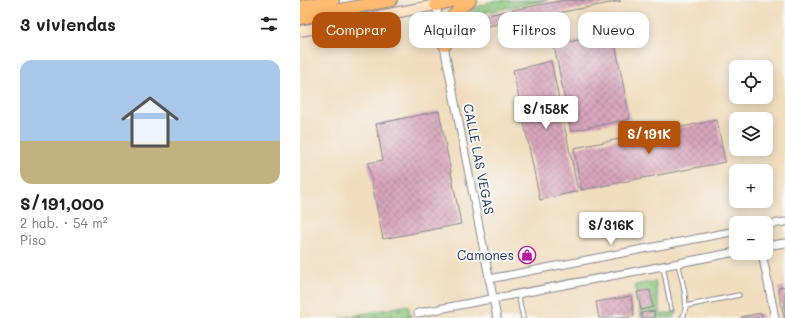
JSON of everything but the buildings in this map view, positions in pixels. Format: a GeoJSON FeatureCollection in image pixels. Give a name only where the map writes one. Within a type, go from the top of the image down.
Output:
{"type":"FeatureCollection","features":[{"type":"Feature","properties":{"kind":"highway"},"geometry":{"type":"LineString","coordinates":[[300,7],[333,0]]}},
{"type":"Feature","properties":{"kind":"highway"},"geometry":{"type":"LineString","coordinates":[[300,18],[392,0]]}},
{"type":"Feature","properties":{"kind":"highway"},"geometry":{"type":"LineString","coordinates":[[436,5],[454,0]]}},
{"type":"Feature","properties":{"kind":"highway"},"geometry":{"type":"LineString","coordinates":[[456,12],[470,0]]}},
{"type":"Feature","properties":{"kind":"main road"},"geometry":{"type":"LineString","coordinates":[[300,31],[436,5]]}},
{"type":"Feature","properties":{"kind":"street","name":"CALLE LAS VEGAS"},"geometry":{"type":"LineString","coordinates":[[436,5],[438,12]]}},
{"type":"Feature","properties":{"kind":"street","name":"CALLE LAS VEGAS"},"geometry":{"type":"LineString","coordinates":[[446,48],[497,318]]}},
{"type":"Feature","properties":{"kind":"street"},"geometry":{"type":"LineString","coordinates":[[773,224],[785,222]]}},
{"type":"Feature","properties":{"kind":"street"},"geometry":{"type":"LineString","coordinates":[[489,279],[729,232]]}},
{"type":"Feature","properties":{"kind":"street"},"geometry":{"type":"LineString","coordinates":[[773,245],[785,243]]}},
{"type":"Feature","properties":{"kind":"street"},"geometry":{"type":"LineString","coordinates":[[418,313],[729,253]]}},
{"type":"Feature","properties":{"kind":"street"},"geometry":{"type":"LineString","coordinates":[[763,260],[775,318]]}},
{"type":"Feature","properties":{"kind":"lane"},"geometry":{"type":"LineString","coordinates":[[678,263],[686,306],[685,314],[682,318]]}},
{"type":"Feature","properties":{"kind":"lane"},"geometry":{"type":"LineString","coordinates":[[663,266],[671,309]]}},
{"type":"Feature","properties":{"kind":"lane"},"geometry":{"type":"LineString","coordinates":[[518,293],[523,318]]}},
{"type":"Feature","properties":{"kind":"lane"},"geometry":{"type":"LineString","coordinates":[[686,306],[739,295]]}},
{"type":"Feature","properties":{"kind":"green space"},"geometry":{"type":"Polygon","coordinates":[[[495,0],[548,0],[487,12],[471,12],[477,7],[495,0]]]}},
{"type":"Feature","properties":{"kind":"green space"},"geometry":{"type":"Polygon","coordinates":[[[655,281],[661,315],[678,311],[673,318],[641,318],[635,285],[655,281]]]}},
{"type":"Feature","properties":{"kind":"green space"},"geometry":{"type":"Polygon","coordinates":[[[408,305],[411,318],[341,318],[408,305]]]}},
{"type":"Feature","properties":{"kind":"place","name":"Camones"},"geometry":{"type":"Point","coordinates":[527,255]}}]}
